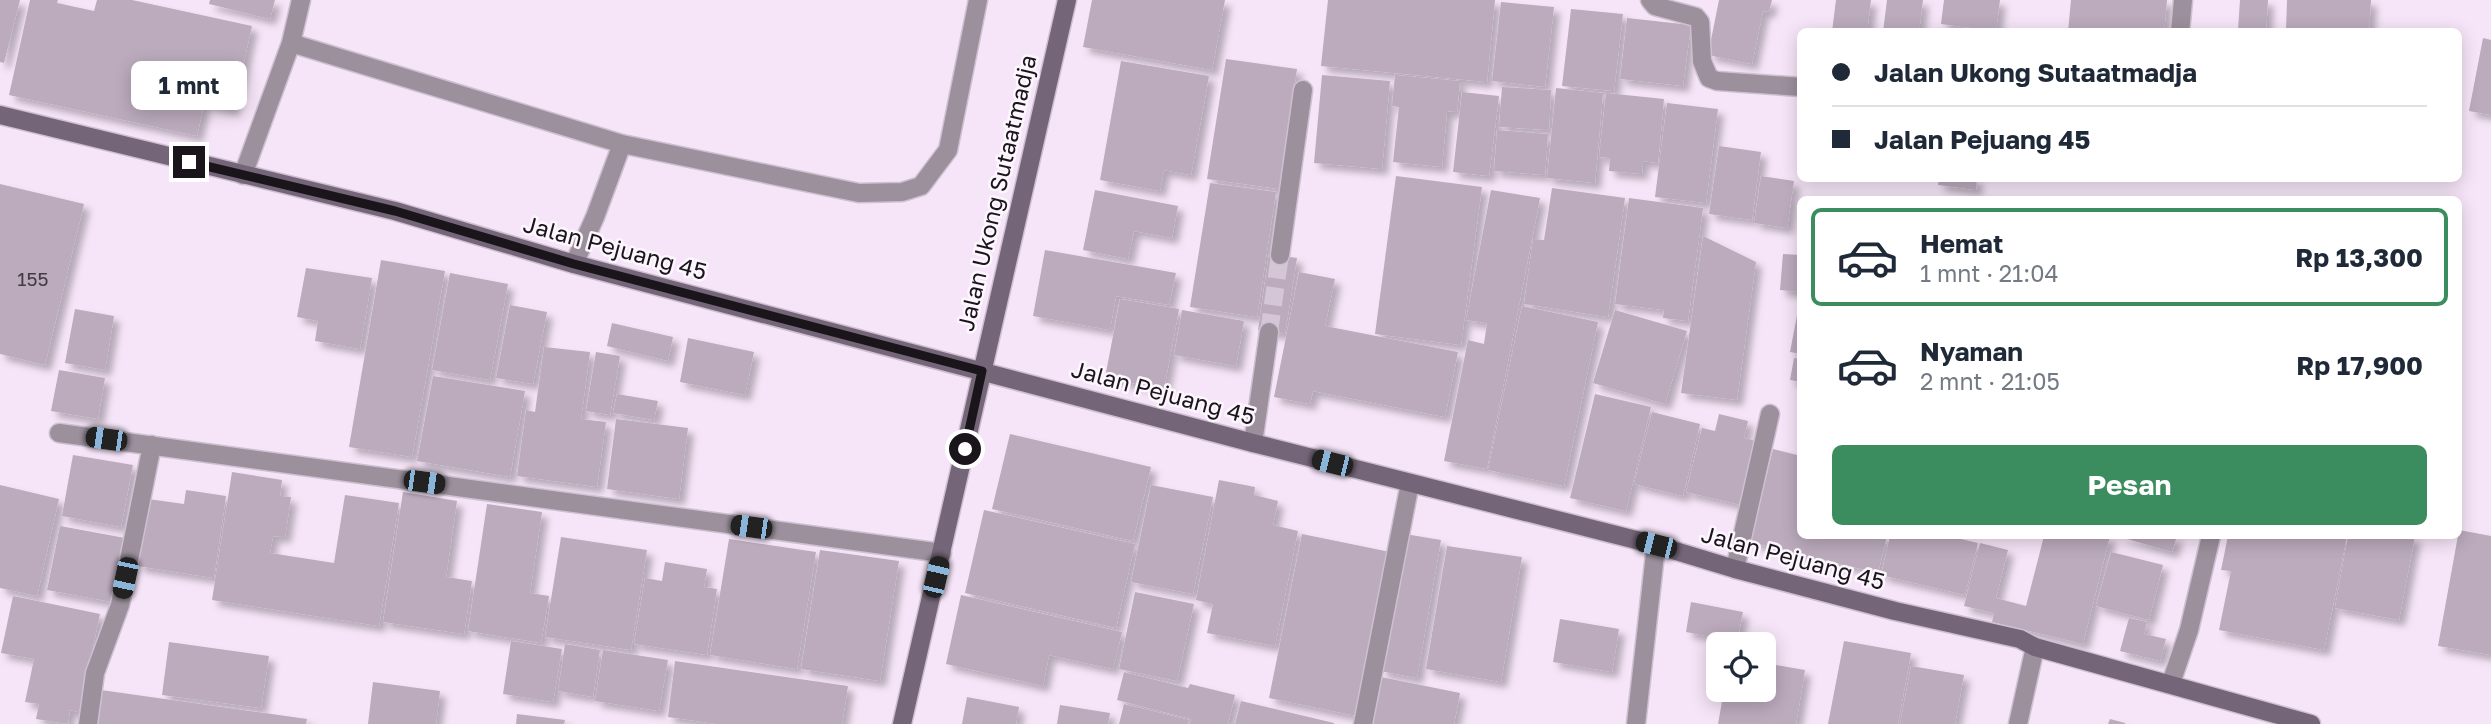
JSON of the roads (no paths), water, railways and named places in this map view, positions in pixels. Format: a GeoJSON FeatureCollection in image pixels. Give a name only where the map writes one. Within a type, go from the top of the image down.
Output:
{"type":"FeatureCollection","features":[{"type":"Feature","properties":{"kind":"street"},"geometry":{"type":"LineString","coordinates":[[243,175],[291,43],[301,0]]}},
{"type":"Feature","properties":{"kind":"street"},"geometry":{"type":"LineString","coordinates":[[291,43],[622,144],[859,193],[902,192],[921,186],[948,150],[978,0]]}},
{"type":"Feature","properties":{"kind":"street","name":"Jalan Ukong Sutaatmadja"},"geometry":{"type":"LineString","coordinates":[[902,724],[1067,0]]}},
{"type":"Feature","properties":{"kind":"street"},"geometry":{"type":"LineString","coordinates":[[1650,0],[1655,6],[1696,17],[1700,22],[1702,61],[1709,78],[1717,81],[1797,87]]}},
{"type":"Feature","properties":{"kind":"street"},"geometry":{"type":"LineString","coordinates":[[2180,28],[2183,0]]}},
{"type":"Feature","properties":{"kind":"street"},"geometry":{"type":"LineString","coordinates":[[1280,255],[1303,90]]}},
{"type":"Feature","properties":{"kind":"street","name":"Jalan Pejuang 45"},"geometry":{"type":"LineString","coordinates":[[0,115],[395,211],[574,264],[1253,443],[1656,545],[1735,569],[1895,611],[2027,643],[2311,724]]}},
{"type":"Feature","properties":{"kind":"street"},"geometry":{"type":"LineString","coordinates":[[574,264],[596,217],[622,144]]}},
{"type":"Feature","properties":{"kind":"street"},"geometry":{"type":"LineString","coordinates":[[1253,443],[1269,332]]}},
{"type":"Feature","properties":{"kind":"street"},"geometry":{"type":"LineString","coordinates":[[1735,569],[1770,414]]}},
{"type":"Feature","properties":{"kind":"street"},"geometry":{"type":"LineString","coordinates":[[59,433],[942,553]]}},
{"type":"Feature","properties":{"kind":"street"},"geometry":{"type":"LineString","coordinates":[[88,724],[95,673],[120,604],[152,445]]}},
{"type":"Feature","properties":{"kind":"street"},"geometry":{"type":"LineString","coordinates":[[1363,724],[1410,483]]}},
{"type":"Feature","properties":{"kind":"street"},"geometry":{"type":"LineString","coordinates":[[2171,683],[2189,630],[2210,539]]}},
{"type":"Feature","properties":{"kind":"street"},"geometry":{"type":"LineString","coordinates":[[1636,724],[1656,545]]}},
{"type":"Feature","properties":{"kind":"street"},"geometry":{"type":"LineString","coordinates":[[2018,724],[2027,643]]}},
{"type":"Feature","properties":{"kind":"tunnel"},"geometry":{"type":"LineString","coordinates":[[1269,332],[1280,255]]}}]}
